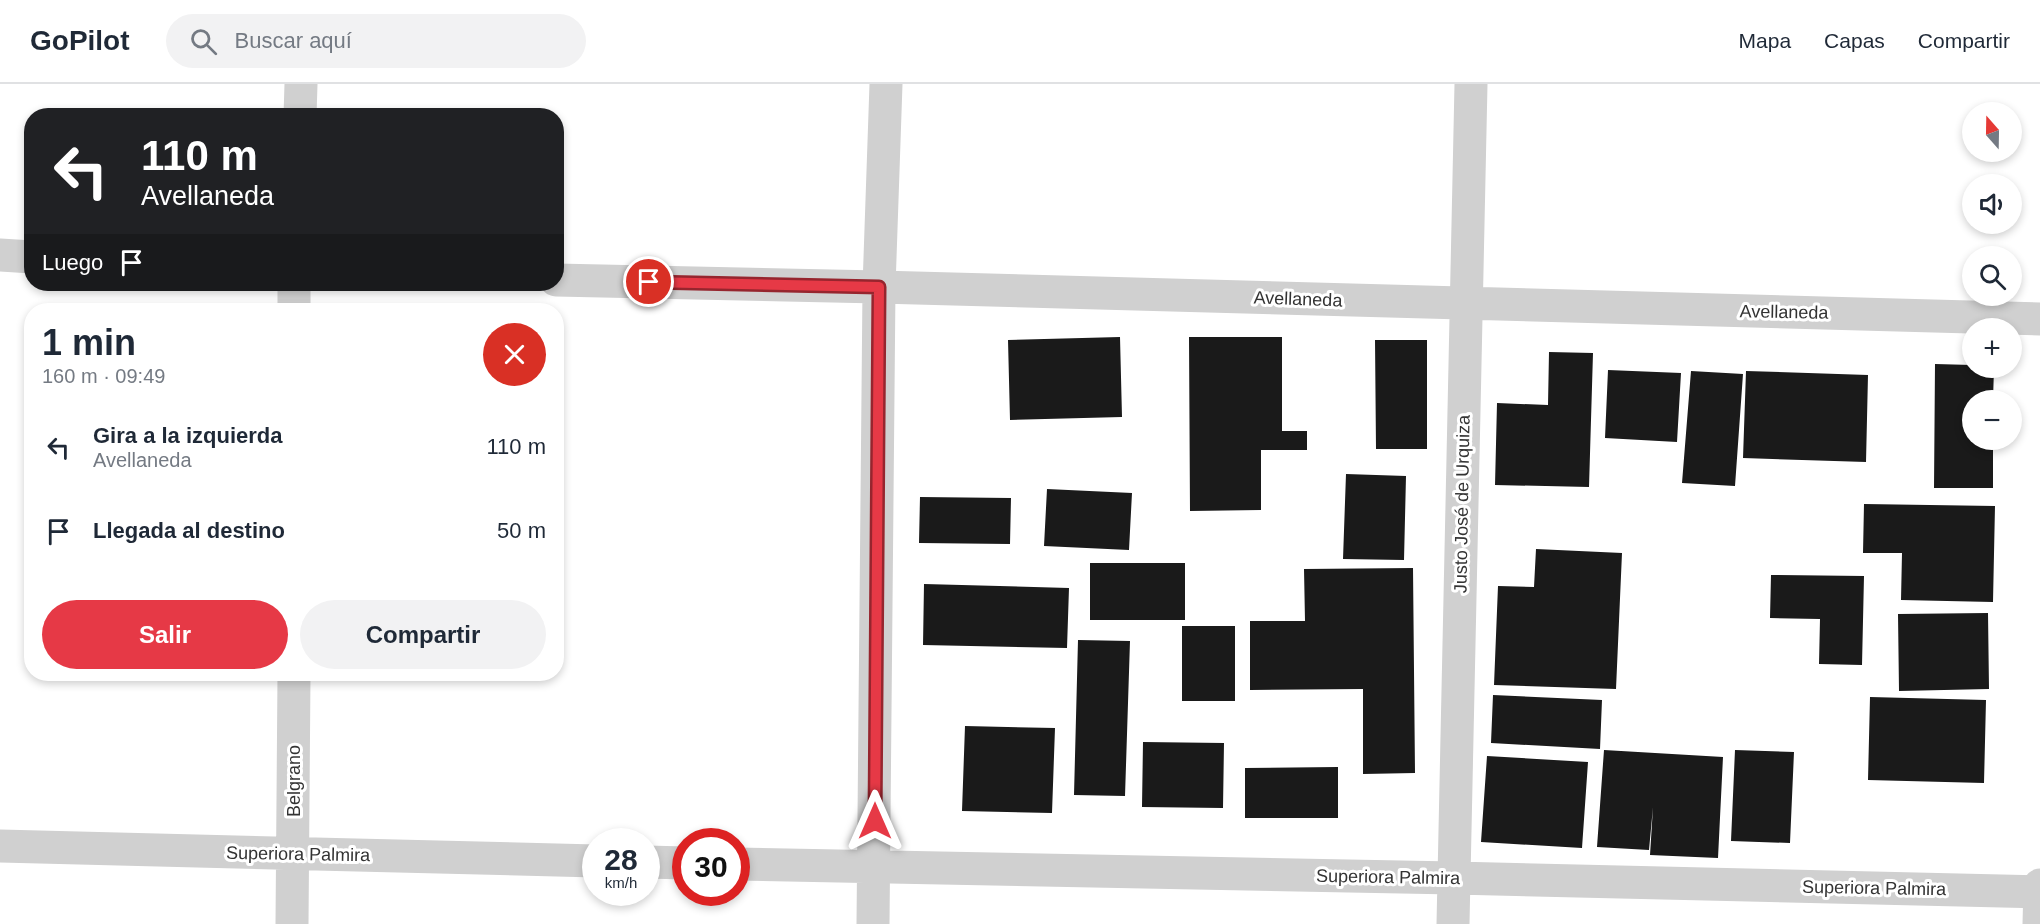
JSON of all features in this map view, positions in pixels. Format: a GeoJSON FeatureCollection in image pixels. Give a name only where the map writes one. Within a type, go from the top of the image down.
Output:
{"type":"FeatureCollection","features":[{"type":"Feature","properties":{"kind":"street"},"geometry":{"type":"LineString","coordinates":[[300,108],[301,84]]}},
{"type":"Feature","properties":{"kind":"street"},"geometry":{"type":"LineString","coordinates":[[873,924],[879,287],[886,84]]}},
{"type":"Feature","properties":{"kind":"street","name":"Justo José de Urquiza"},"geometry":{"type":"LineString","coordinates":[[1453,924],[1471,84]]}},
{"type":"Feature","properties":{"kind":"street"},"geometry":{"type":"LineString","coordinates":[[0,255],[24,256]]}},
{"type":"Feature","properties":{"kind":"street","name":"Avellaneda"},"geometry":{"type":"LineString","coordinates":[[564,280],[2040,319]]}},
{"type":"Feature","properties":{"kind":"street","name":"Belgrano"},"geometry":{"type":"LineString","coordinates":[[292,924],[294,681]]}},
{"type":"Feature","properties":{"kind":"street","name":"Superiora Palmira"},"geometry":{"type":"LineString","coordinates":[[0,846],[582,861]]}},
{"type":"Feature","properties":{"kind":"street","name":"Superiora Palmira"},"geometry":{"type":"LineString","coordinates":[[750,864],[2040,892]]}},
{"type":"Feature","properties":{"kind":"street"},"geometry":{"type":"LineString","coordinates":[[2039,924],[2040,885]]}},
{"type":"Feature","properties":{"kind":"building"},"geometry":{"type":"Polygon","coordinates":[[[1120,337],[1122,417],[1010,420],[1008,340],[1120,337]]]}},
{"type":"Feature","properties":{"kind":"building"},"geometry":{"type":"Polygon","coordinates":[[[1189,337],[1282,337],[1282,431],[1307,431],[1307,450],[1261,450],[1261,510],[1190,511],[1189,337]]]}},
{"type":"Feature","properties":{"kind":"building"},"geometry":{"type":"Polygon","coordinates":[[[1375,340],[1427,340],[1427,449],[1376,449],[1375,340]]]}},
{"type":"Feature","properties":{"kind":"building"},"geometry":{"type":"Polygon","coordinates":[[[1549,352],[1593,353],[1589,487],[1495,485],[1497,403],[1548,405],[1549,352]]]}},
{"type":"Feature","properties":{"kind":"building"},"geometry":{"type":"Polygon","coordinates":[[[1935,364],[1962,365],[1962,378],[1994,378],[1993,390],[1962,390],[1962,450],[1993,450],[1993,488],[1934,488],[1935,364]]]}},
{"type":"Feature","properties":{"kind":"building"},"geometry":{"type":"Polygon","coordinates":[[[1608,370],[1681,373],[1677,442],[1605,438],[1608,370]]]}},
{"type":"Feature","properties":{"kind":"building"},"geometry":{"type":"Polygon","coordinates":[[[1691,371],[1743,374],[1735,486],[1682,483],[1691,371]]]}},
{"type":"Feature","properties":{"kind":"building"},"geometry":{"type":"Polygon","coordinates":[[[1746,371],[1868,375],[1866,462],[1743,458],[1746,371]]]}},
{"type":"Feature","properties":{"kind":"building"},"geometry":{"type":"Polygon","coordinates":[[[1346,474],[1406,476],[1404,560],[1343,559],[1346,474]]]}},
{"type":"Feature","properties":{"kind":"building"},"geometry":{"type":"Polygon","coordinates":[[[1047,489],[1132,493],[1129,550],[1044,546],[1047,489]]]}},
{"type":"Feature","properties":{"kind":"building"},"geometry":{"type":"Polygon","coordinates":[[[920,497],[1011,498],[1010,544],[919,543],[920,497]]]}},
{"type":"Feature","properties":{"kind":"building"},"geometry":{"type":"Polygon","coordinates":[[[1864,504],[1995,506],[1993,602],[1901,600],[1902,553],[1863,553],[1864,504]]]}},
{"type":"Feature","properties":{"kind":"building"},"geometry":{"type":"Polygon","coordinates":[[[1536,549],[1622,553],[1616,689],[1494,685],[1498,586],[1534,587],[1536,549]]]}},
{"type":"Feature","properties":{"kind":"building"},"geometry":{"type":"Polygon","coordinates":[[[1090,563],[1185,563],[1185,620],[1090,620],[1090,563]]]}},
{"type":"Feature","properties":{"kind":"building"},"geometry":{"type":"Polygon","coordinates":[[[1413,568],[1415,773],[1363,774],[1363,689],[1250,690],[1250,621],[1305,621],[1304,569],[1413,568]]]}},
{"type":"Feature","properties":{"kind":"building"},"geometry":{"type":"Polygon","coordinates":[[[1771,575],[1864,576],[1862,665],[1819,664],[1820,619],[1770,618],[1771,575]]]}},
{"type":"Feature","properties":{"kind":"building"},"geometry":{"type":"Polygon","coordinates":[[[924,584],[1069,588],[1067,648],[923,645],[924,584]]]}},
{"type":"Feature","properties":{"kind":"building"},"geometry":{"type":"Polygon","coordinates":[[[1988,613],[1989,689],[1899,691],[1898,614],[1988,613]]]}},
{"type":"Feature","properties":{"kind":"building"},"geometry":{"type":"Polygon","coordinates":[[[1182,626],[1235,626],[1235,701],[1182,701],[1182,626]]]}},
{"type":"Feature","properties":{"kind":"building"},"geometry":{"type":"Polygon","coordinates":[[[1078,640],[1130,641],[1125,796],[1074,795],[1078,640]]]}},
{"type":"Feature","properties":{"kind":"building"},"geometry":{"type":"Polygon","coordinates":[[[1493,695],[1602,700],[1600,749],[1491,743],[1493,695]]]}},
{"type":"Feature","properties":{"kind":"building"},"geometry":{"type":"Polygon","coordinates":[[[1870,697],[1986,700],[1984,783],[1868,780],[1870,697]]]}},
{"type":"Feature","properties":{"kind":"building"},"geometry":{"type":"Polygon","coordinates":[[[965,726],[1055,728],[1052,813],[962,811],[965,726]]]}},
{"type":"Feature","properties":{"kind":"building"},"geometry":{"type":"Polygon","coordinates":[[[1143,742],[1224,743],[1223,808],[1142,807],[1143,742]]]}},
{"type":"Feature","properties":{"kind":"building"},"geometry":{"type":"Polygon","coordinates":[[[1604,750],[1723,757],[1718,858],[1650,855],[1653,807],[1649,850],[1597,847],[1604,750]]]}},
{"type":"Feature","properties":{"kind":"building"},"geometry":{"type":"Polygon","coordinates":[[[1735,750],[1794,752],[1790,843],[1731,841],[1735,750]]]}},
{"type":"Feature","properties":{"kind":"building"},"geometry":{"type":"Polygon","coordinates":[[[1487,756],[1588,762],[1582,848],[1481,842],[1487,756]]]}},
{"type":"Feature","properties":{"kind":"building"},"geometry":{"type":"Polygon","coordinates":[[[1338,767],[1338,818],[1245,818],[1245,768],[1338,767]]]}},
{"type":"Feature","properties":{"kind":"route"},"geometry":{"type":"LineString","coordinates":[[649,282],[879,287],[875,821]]}}]}
